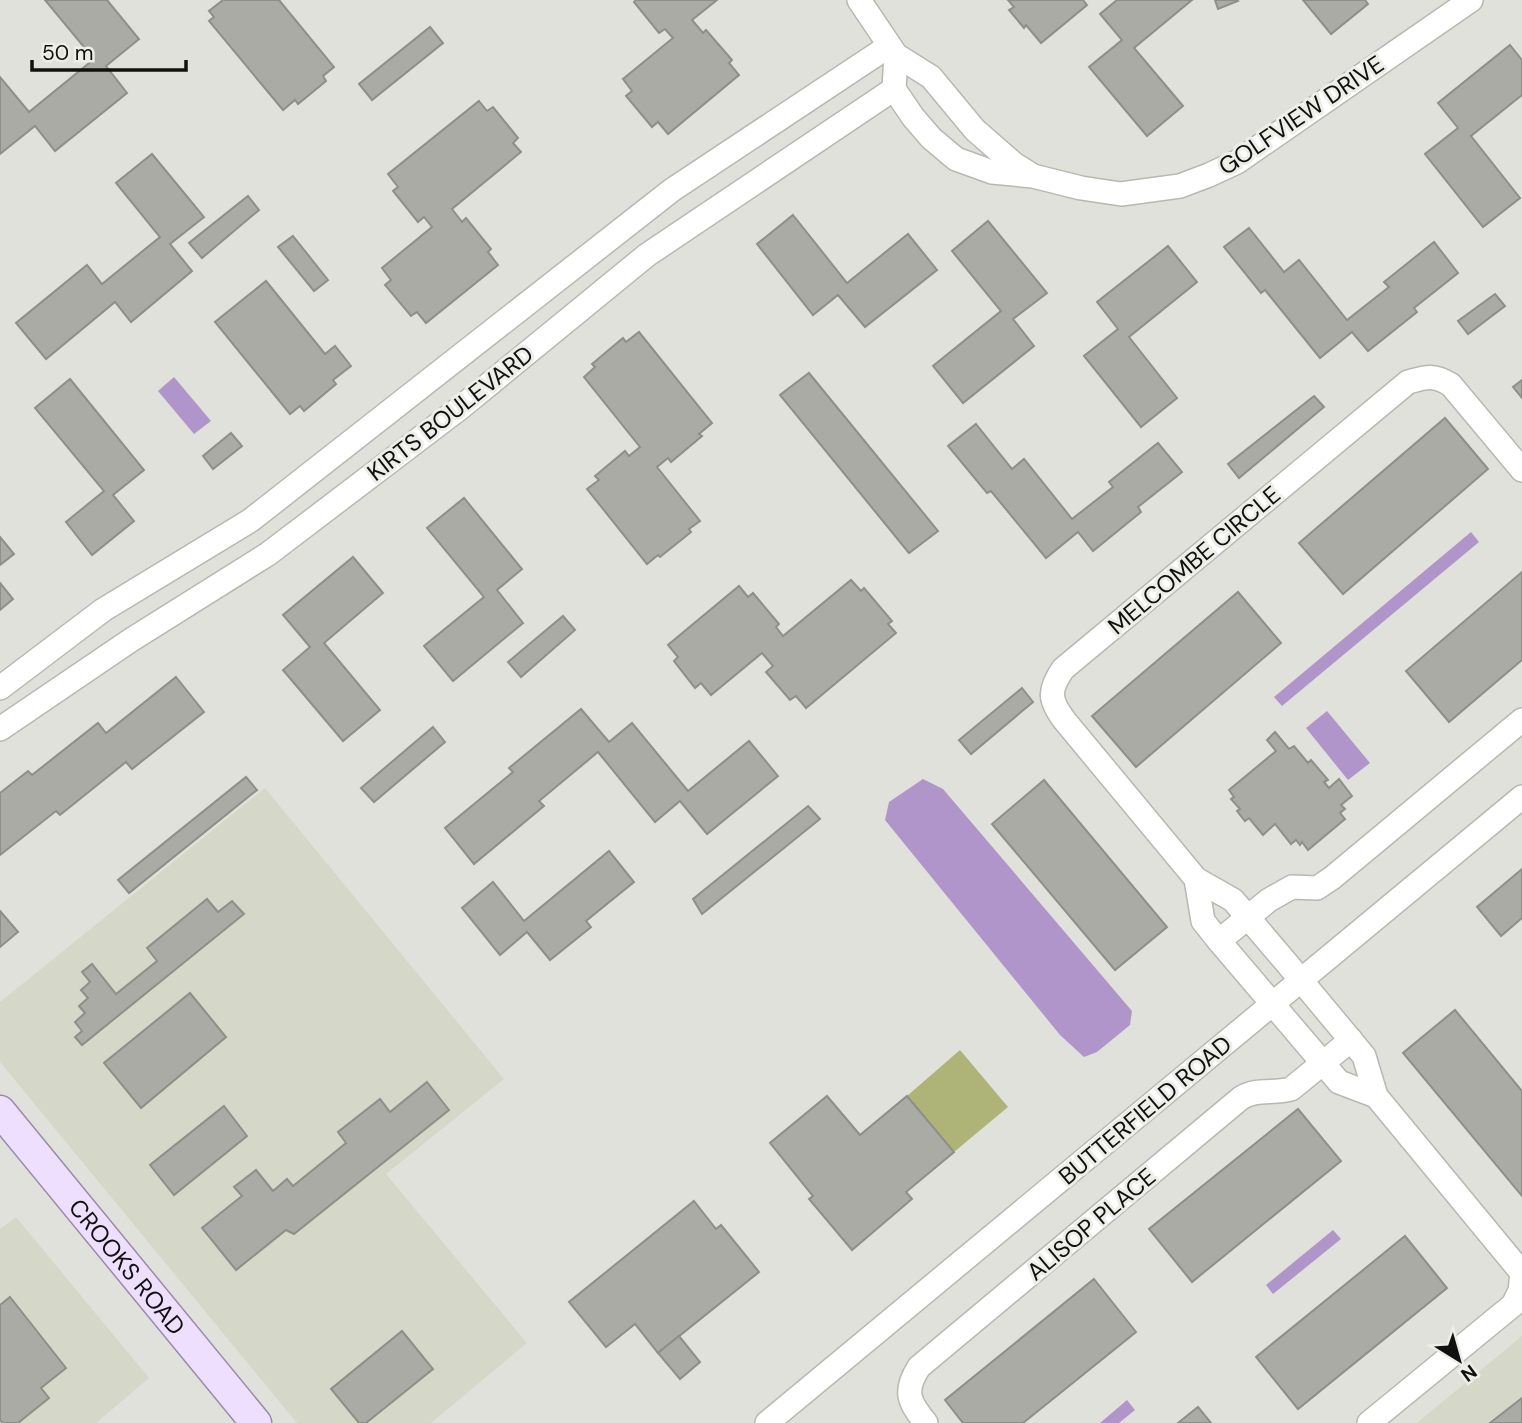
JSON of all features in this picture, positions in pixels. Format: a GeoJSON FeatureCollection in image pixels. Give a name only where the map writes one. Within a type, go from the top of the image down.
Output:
{"type":"FeatureCollection","features":[{"type":"Feature","properties":{"kind":"main road","name":"CROOKS ROAD"},"geometry":{"type":"LineString","coordinates":[[0,1111],[256,1423]]}},
{"type":"Feature","properties":{"kind":"street"},"geometry":{"type":"LineString","coordinates":[[859,0],[892,51],[894,89]]}},
{"type":"Feature","properties":{"kind":"street","name":"GOLFVIEW DRIVE"},"geometry":{"type":"LineString","coordinates":[[894,89],[912,117],[931,138],[956,159],[992,172],[1033,176],[1081,188],[1121,194],[1169,188],[1209,175],[1264,145],[1471,0]]}},
{"type":"Feature","properties":{"kind":"street","name":"GOLFVIEW DRIVE"},"geometry":{"type":"LineString","coordinates":[[892,51],[931,77],[975,130],[1014,164],[1033,176]]}},
{"type":"Feature","properties":{"kind":"street","name":"KIRTS BOULEVARD"},"geometry":{"type":"LineString","coordinates":[[0,688],[111,604],[251,520],[672,190],[892,51]]}},
{"type":"Feature","properties":{"kind":"street","name":"KIRTS BOULEVARD"},"geometry":{"type":"LineString","coordinates":[[0,729],[131,640],[268,554],[460,408],[647,255],[894,89]]}},
{"type":"Feature","properties":{"kind":"street","name":"MELCOMBE CIRCLE"},"geometry":{"type":"LineString","coordinates":[[1301,980],[1233,900],[1196,879],[1054,706],[1052,685],[1063,669],[1408,382],[1439,377],[1451,385],[1522,470]]}},
{"type":"Feature","properties":{"kind":"street"},"geometry":{"type":"LineString","coordinates":[[1219,941],[1269,900],[1292,887],[1317,888],[1332,878],[1522,720]]}},
{"type":"Feature","properties":{"kind":"street","name":"BUTTERFIELD ROAD"},"geometry":{"type":"LineString","coordinates":[[767,1423],[1522,797]]}},
{"type":"Feature","properties":{"kind":"street","name":"MELCOMBE CIRCLE"},"geometry":{"type":"LineString","coordinates":[[1196,879],[1203,921],[1272,1004]]}},
{"type":"Feature","properties":{"kind":"street"},"geometry":{"type":"LineString","coordinates":[[1301,980],[1363,1056],[1376,1096],[1522,1273],[1520,1292],[1513,1305],[1369,1423]]}},
{"type":"Feature","properties":{"kind":"street"},"geometry":{"type":"LineString","coordinates":[[1272,1004],[1339,1082],[1376,1096]]}},
{"type":"Feature","properties":{"kind":"street","name":"ALISOP PLACE"},"geometry":{"type":"LineString","coordinates":[[926,1423],[910,1404],[910,1380],[919,1367],[1241,1098],[1251,1092],[1291,1088],[1350,1040]]}},
{"type":"Feature","properties":{"kind":"shaded area"},"geometry":{"type":"Polygon","coordinates":[[[174,377],[211,421],[194,434],[158,391],[174,377]]]}},
{"type":"Feature","properties":{"kind":"shaded area"},"geometry":{"type":"Polygon","coordinates":[[[1471,532],[1479,542],[1282,706],[1274,697],[1471,532]]]}},
{"type":"Feature","properties":{"kind":"shaded area"},"geometry":{"type":"Polygon","coordinates":[[[1327,711],[1370,763],[1348,780],[1306,728],[1327,711]]]}},
{"type":"Feature","properties":{"kind":"shaded area"},"geometry":{"type":"Polygon","coordinates":[[[923,779],[943,789],[1132,1011],[1130,1025],[1097,1052],[1084,1057],[1060,1035],[885,820],[889,802],[923,779]]]}},
{"type":"Feature","properties":{"kind":"shaded area"},"geometry":{"type":"Polygon","coordinates":[[[265,788],[504,1079],[386,1174],[527,1343],[431,1423],[297,1423],[0,1062],[0,1002],[265,788]]]}},
{"type":"Feature","properties":{"kind":"shaded area"},"geometry":{"type":"Polygon","coordinates":[[[16,1217],[149,1378],[96,1423],[0,1423],[0,1229],[16,1217]]]}},
{"type":"Feature","properties":{"kind":"shaded area"},"geometry":{"type":"Polygon","coordinates":[[[1333,1230],[1341,1239],[1273,1294],[1266,1285],[1333,1230]]]}},
{"type":"Feature","properties":{"kind":"shaded area"},"geometry":{"type":"Polygon","coordinates":[[[1522,1336],[1522,1423],[1417,1423],[1522,1336]]]}},
{"type":"Feature","properties":{"kind":"shaded area"},"geometry":{"type":"Polygon","coordinates":[[[1127,1400],[1135,1410],[1119,1423],[1100,1423],[1127,1400]]]}},
{"type":"Feature","properties":{"kind":"green space"},"geometry":{"type":"Polygon","coordinates":[[[960,1050],[1008,1107],[954,1152],[907,1096],[960,1050]]]}},
{"type":"Feature","properties":{"kind":"building"},"geometry":{"type":"Polygon","coordinates":[[[45,0],[107,0],[139,39],[106,66],[127,93],[55,151],[35,126],[0,154],[0,77],[29,112],[94,59],[45,0]]]}},
{"type":"Feature","properties":{"kind":"building"},"geometry":{"type":"Polygon","coordinates":[[[223,0],[279,0],[334,67],[323,76],[326,81],[298,104],[295,100],[283,110],[209,21],[214,17],[209,11],[223,0]]]}},
{"type":"Feature","properties":{"kind":"building"},"geometry":{"type":"Polygon","coordinates":[[[717,0],[692,20],[703,33],[706,30],[732,60],[729,63],[739,75],[668,134],[658,122],[652,127],[626,96],[632,91],[623,79],[673,38],[665,29],[659,33],[634,2],[717,0]]]}},
{"type":"Feature","properties":{"kind":"building"},"geometry":{"type":"Polygon","coordinates":[[[1008,0],[1083,0],[1087,5],[1041,43],[1009,10],[1014,7],[1008,0]]]}},
{"type":"Feature","properties":{"kind":"building"},"geometry":{"type":"Polygon","coordinates":[[[1117,0],[1192,0],[1134,48],[1183,106],[1147,136],[1089,67],[1122,40],[1100,14],[1117,0]]]}},
{"type":"Feature","properties":{"kind":"building"},"geometry":{"type":"Polygon","coordinates":[[[1215,0],[1237,0],[1238,1],[1218,9],[1215,0]]]}},
{"type":"Feature","properties":{"kind":"building"},"geometry":{"type":"Polygon","coordinates":[[[1303,0],[1365,0],[1368,4],[1331,34],[1303,0]]]}},
{"type":"Feature","properties":{"kind":"building"},"geometry":{"type":"Polygon","coordinates":[[[430,27],[443,43],[372,100],[359,84],[430,27]]]}},
{"type":"Feature","properties":{"kind":"building"},"geometry":{"type":"Polygon","coordinates":[[[1510,45],[1522,60],[1522,95],[1471,136],[1520,198],[1483,227],[1425,154],[1458,128],[1438,103],[1510,45]]]}},
{"type":"Feature","properties":{"kind":"building"},"geometry":{"type":"Polygon","coordinates":[[[479,101],[487,111],[493,107],[518,138],[513,143],[521,152],[452,209],[462,222],[466,218],[491,249],[488,252],[498,265],[426,323],[417,312],[411,316],[385,285],[391,280],[382,268],[432,227],[424,217],[418,222],[393,191],[398,187],[388,174],[479,101]]]}},
{"type":"Feature","properties":{"kind":"building"},"geometry":{"type":"Polygon","coordinates":[[[152,154],[204,217],[170,244],[192,271],[131,322],[115,302],[46,359],[16,323],[87,265],[102,284],[160,237],[116,183],[152,154]]]}},
{"type":"Feature","properties":{"kind":"building"},"geometry":{"type":"Polygon","coordinates":[[[248,196],[259,210],[202,258],[189,243],[248,196]]]}},
{"type":"Feature","properties":{"kind":"building"},"geometry":{"type":"Polygon","coordinates":[[[793,215],[847,283],[908,234],[937,270],[865,327],[838,295],[813,315],[757,244],[793,215]]]}},
{"type":"Feature","properties":{"kind":"building"},"geometry":{"type":"Polygon","coordinates":[[[988,221],[1047,293],[1013,319],[1034,346],[963,403],[933,366],[1001,311],[952,251],[988,221]]]}},
{"type":"Feature","properties":{"kind":"building"},"geometry":{"type":"Polygon","coordinates":[[[1249,228],[1284,272],[1299,260],[1347,320],[1389,287],[1384,282],[1434,242],[1458,273],[1414,308],[1417,312],[1368,351],[1352,332],[1320,358],[1265,290],[1261,293],[1224,247],[1249,228]]]}},
{"type":"Feature","properties":{"kind":"building"},"geometry":{"type":"Polygon","coordinates":[[[293,236],[328,280],[314,291],[278,247],[293,236]]]}},
{"type":"Feature","properties":{"kind":"building"},"geometry":{"type":"Polygon","coordinates":[[[1168,246],[1197,282],[1129,337],[1177,398],[1141,427],[1084,356],[1118,329],[1097,302],[1168,246]]]}},
{"type":"Feature","properties":{"kind":"building"},"geometry":{"type":"Polygon","coordinates":[[[266,281],[325,354],[335,346],[351,366],[333,380],[336,384],[304,411],[300,406],[290,414],[215,322],[266,281]]]}},
{"type":"Feature","properties":{"kind":"building"},"geometry":{"type":"Polygon","coordinates":[[[1495,294],[1505,306],[1468,334],[1458,321],[1495,294]]]}},
{"type":"Feature","properties":{"kind":"building"},"geometry":{"type":"Polygon","coordinates":[[[639,332],[712,423],[699,434],[702,436],[671,462],[668,458],[657,467],[700,521],[689,529],[691,532],[647,564],[587,489],[599,480],[595,476],[625,451],[629,456],[640,447],[584,377],[595,367],[592,364],[623,338],[626,342],[639,332]]]}},
{"type":"Feature","properties":{"kind":"building"},"geometry":{"type":"Polygon","coordinates":[[[809,373],[938,531],[909,553],[780,395],[809,373]]]}},
{"type":"Feature","properties":{"kind":"building"},"geometry":{"type":"Polygon","coordinates":[[[70,379],[144,470],[113,495],[134,521],[92,555],[66,522],[104,491],[35,408],[70,379]]]}},
{"type":"Feature","properties":{"kind":"building"},"geometry":{"type":"Polygon","coordinates":[[[1522,380],[1522,398],[1513,387],[1522,380]]]}},
{"type":"Feature","properties":{"kind":"building"},"geometry":{"type":"Polygon","coordinates":[[[1314,396],[1324,407],[1239,478],[1228,464],[1314,396]]]}},
{"type":"Feature","properties":{"kind":"building"},"geometry":{"type":"Polygon","coordinates":[[[1445,418],[1488,469],[1343,594],[1299,543],[1445,418]]]}},
{"type":"Feature","properties":{"kind":"building"},"geometry":{"type":"Polygon","coordinates":[[[976,424],[1012,469],[1024,459],[1072,519],[1113,487],[1109,482],[1158,443],[1182,472],[1138,507],[1141,512],[1093,551],[1078,532],[1046,558],[991,491],[987,493],[948,446],[976,424]]]}},
{"type":"Feature","properties":{"kind":"building"},"geometry":{"type":"Polygon","coordinates":[[[231,433],[242,446],[213,469],[203,456],[231,433]]]}},
{"type":"Feature","properties":{"kind":"building"},"geometry":{"type":"Polygon","coordinates":[[[464,498],[522,569],[497,590],[523,623],[453,681],[424,646],[484,597],[427,528],[464,498]]]}},
{"type":"Feature","properties":{"kind":"building"},"geometry":{"type":"Polygon","coordinates":[[[0,537],[14,554],[0,565],[0,537]]]}},
{"type":"Feature","properties":{"kind":"building"},"geometry":{"type":"Polygon","coordinates":[[[353,557],[383,593],[324,643],[380,710],[343,741],[283,670],[310,647],[283,615],[353,557]]]}},
{"type":"Feature","properties":{"kind":"building"},"geometry":{"type":"Polygon","coordinates":[[[1522,572],[1522,660],[1449,722],[1406,671],[1522,572]]]}},
{"type":"Feature","properties":{"kind":"building"},"geometry":{"type":"Polygon","coordinates":[[[851,580],[861,591],[864,588],[892,621],[888,624],[896,633],[806,708],[796,696],[790,700],[766,672],[773,666],[762,653],[711,695],[701,683],[695,688],[674,661],[678,657],[668,645],[739,586],[748,597],[753,593],[779,624],[776,627],[783,636],[851,580]]]}},
{"type":"Feature","properties":{"kind":"building"},"geometry":{"type":"Polygon","coordinates":[[[0,583],[13,599],[0,610],[0,583]]]}},
{"type":"Feature","properties":{"kind":"building"},"geometry":{"type":"Polygon","coordinates":[[[1238,592],[1281,643],[1136,767],[1092,716],[1238,592]]]}},
{"type":"Feature","properties":{"kind":"building"},"geometry":{"type":"Polygon","coordinates":[[[563,616],[575,630],[521,677],[508,662],[563,616]]]}},
{"type":"Feature","properties":{"kind":"building"},"geometry":{"type":"Polygon","coordinates":[[[176,677],[204,712],[132,769],[126,762],[60,815],[56,811],[0,855],[0,793],[28,771],[32,775],[98,723],[106,733],[176,677]]]}},
{"type":"Feature","properties":{"kind":"building"},"geometry":{"type":"Polygon","coordinates":[[[1022,688],[1033,702],[971,754],[959,740],[1022,688]]]}},
{"type":"Feature","properties":{"kind":"building"},"geometry":{"type":"Polygon","coordinates":[[[581,709],[609,742],[632,723],[688,791],[749,741],[778,776],[707,834],[680,801],[655,822],[598,752],[539,801],[544,806],[474,864],[445,828],[513,772],[509,768],[581,709]]]}},
{"type":"Feature","properties":{"kind":"building"},"geometry":{"type":"Polygon","coordinates":[[[433,727],[445,742],[374,802],[361,788],[433,727]]]}},
{"type":"Feature","properties":{"kind":"building"},"geometry":{"type":"Polygon","coordinates":[[[1275,732],[1289,749],[1294,746],[1308,763],[1311,760],[1328,780],[1324,782],[1329,788],[1339,779],[1352,796],[1341,805],[1345,809],[1340,813],[1345,819],[1308,850],[1302,842],[1300,845],[1296,840],[1291,844],[1275,824],[1263,835],[1249,818],[1245,821],[1237,811],[1240,809],[1231,799],[1234,797],[1229,790],[1276,751],[1267,740],[1275,732]]]}},
{"type":"Feature","properties":{"kind":"building"},"geometry":{"type":"Polygon","coordinates":[[[246,777],[257,790],[129,893],[118,880],[246,777]]]}},
{"type":"Feature","properties":{"kind":"building"},"geometry":{"type":"Polygon","coordinates":[[[1044,780],[1167,927],[1115,970],[992,824],[1044,780]]]}},
{"type":"Feature","properties":{"kind":"building"},"geometry":{"type":"Polygon","coordinates":[[[808,806],[820,819],[702,914],[693,899],[808,806]]]}},
{"type":"Feature","properties":{"kind":"building"},"geometry":{"type":"Polygon","coordinates":[[[609,851],[634,882],[586,921],[591,927],[550,960],[527,932],[500,955],[462,908],[493,882],[524,921],[609,851]]]}},
{"type":"Feature","properties":{"kind":"building"},"geometry":{"type":"Polygon","coordinates":[[[1522,869],[1522,918],[1501,936],[1477,907],[1522,869]]]}},
{"type":"Feature","properties":{"kind":"building"},"geometry":{"type":"Polygon","coordinates":[[[207,899],[218,912],[232,901],[244,914],[82,1045],[75,1037],[82,1031],[75,1022],[85,1013],[79,1006],[88,998],[81,990],[90,982],[82,972],[92,964],[116,994],[157,961],[147,948],[207,899]]]}},
{"type":"Feature","properties":{"kind":"building"},"geometry":{"type":"Polygon","coordinates":[[[0,911],[18,932],[0,947],[0,911]]]}},
{"type":"Feature","properties":{"kind":"building"},"geometry":{"type":"Polygon","coordinates":[[[190,993],[226,1037],[141,1108],[104,1063],[190,993]]]}},
{"type":"Feature","properties":{"kind":"building"},"geometry":{"type":"Polygon","coordinates":[[[1455,1010],[1522,1091],[1522,1196],[1403,1053],[1455,1010]]]}},
{"type":"Feature","properties":{"kind":"building"},"geometry":{"type":"Polygon","coordinates":[[[427,1082],[449,1110],[294,1234],[286,1230],[236,1270],[202,1228],[242,1196],[234,1187],[256,1170],[273,1191],[287,1179],[293,1186],[346,1143],[338,1132],[380,1099],[390,1112],[427,1082]]]}},
{"type":"Feature","properties":{"kind":"building"},"geometry":{"type":"Polygon","coordinates":[[[827,1096],[860,1135],[907,1096],[954,1152],[906,1192],[912,1199],[852,1250],[809,1199],[813,1196],[770,1143],[827,1096]]]}},
{"type":"Feature","properties":{"kind":"building"},"geometry":{"type":"Polygon","coordinates":[[[224,1106],[247,1136],[174,1195],[150,1165],[224,1106]]]}},
{"type":"Feature","properties":{"kind":"building"},"geometry":{"type":"Polygon","coordinates":[[[1298,1109],[1341,1161],[1192,1282],[1149,1229],[1298,1109]]]}},
{"type":"Feature","properties":{"kind":"building"},"geometry":{"type":"Polygon","coordinates":[[[694,1201],[716,1229],[721,1225],[759,1272],[658,1353],[635,1324],[606,1347],[569,1302],[694,1201]]]}},
{"type":"Feature","properties":{"kind":"building"},"geometry":{"type":"Polygon","coordinates":[[[1405,1236],[1447,1288],[1298,1409],[1256,1357],[1405,1236]]]}},
{"type":"Feature","properties":{"kind":"building"},"geometry":{"type":"Polygon","coordinates":[[[1094,1279],[1136,1332],[1023,1423],[963,1423],[945,1400],[1094,1279]]]}},
{"type":"Feature","properties":{"kind":"building"},"geometry":{"type":"Polygon","coordinates":[[[10,1297],[66,1368],[41,1388],[49,1398],[18,1423],[3,1423],[0,1420],[0,1305],[10,1297]]]}},
{"type":"Feature","properties":{"kind":"building"},"geometry":{"type":"Polygon","coordinates":[[[402,1331],[433,1369],[366,1423],[359,1423],[331,1389],[402,1331]]]}},
{"type":"Feature","properties":{"kind":"building"},"geometry":{"type":"Polygon","coordinates":[[[679,1336],[700,1362],[680,1379],[658,1353],[679,1336]]]}},
{"type":"Feature","properties":{"kind":"building"},"geometry":{"type":"Polygon","coordinates":[[[1522,1398],[1522,1423],[1490,1423],[1522,1398]]]}},
{"type":"Feature","properties":{"kind":"building"},"geometry":{"type":"Polygon","coordinates":[[[1198,1407],[1211,1423],[1178,1423],[1198,1407]]]}}]}
